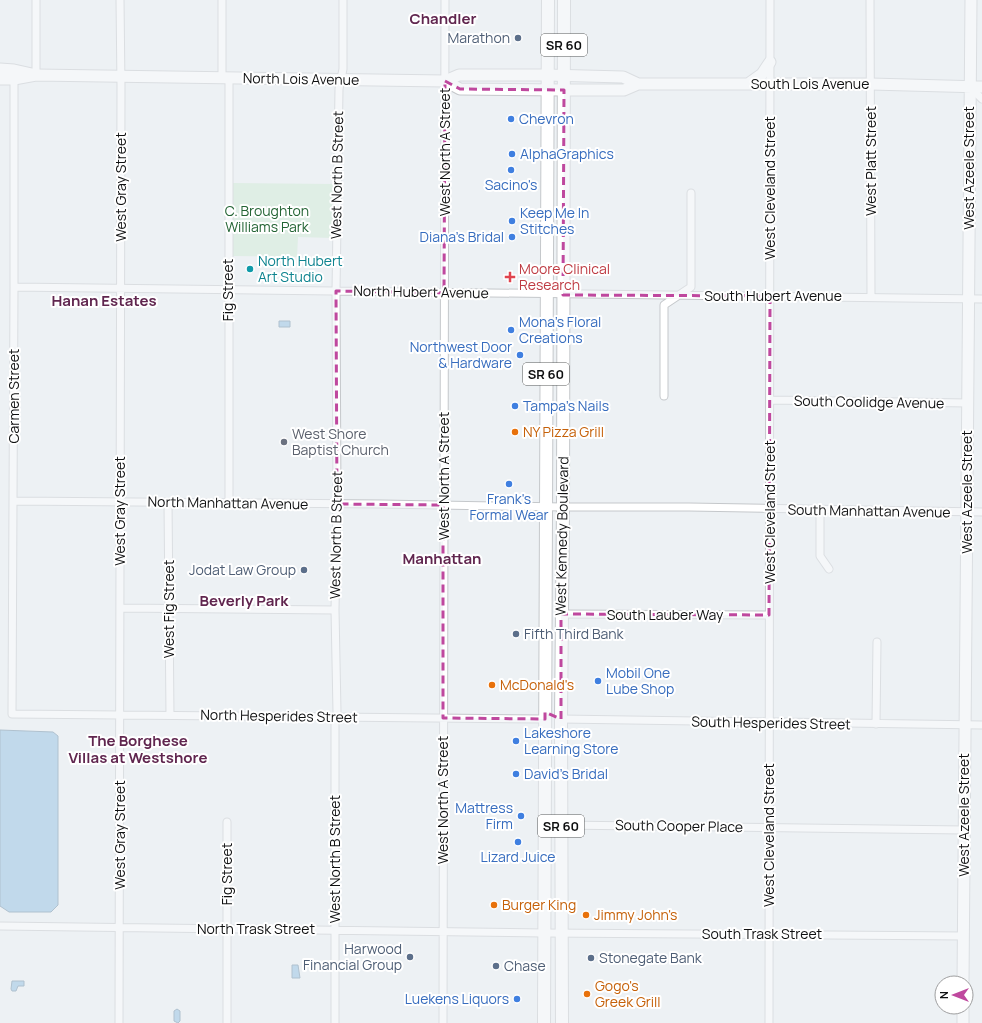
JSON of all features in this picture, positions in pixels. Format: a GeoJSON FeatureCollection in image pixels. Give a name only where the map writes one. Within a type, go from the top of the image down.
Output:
{"type":"FeatureCollection","features":[{"type":"Feature","properties":{"kind":"main road","name":"West Kennedy Boulevard"},"geometry":{"type":"LineString","coordinates":[[544,1023],[548,0]]}},
{"type":"Feature","properties":{"kind":"main road","name":"West Kennedy Boulevard"},"geometry":{"type":"LineString","coordinates":[[562,1023],[561,719],[564,0]]}},
{"type":"Feature","properties":{"kind":"main road"},"geometry":{"type":"LineString","coordinates":[[545,666],[552,685],[553,716],[557,719],[561,719]]}},
{"type":"Feature","properties":{"kind":"main road"},"geometry":{"type":"LineString","coordinates":[[545,719],[552,720],[554,722],[555,759],[561,782]]}},
{"type":"Feature","properties":{"kind":"street"},"geometry":{"type":"LineString","coordinates":[[36,0],[36,74]]}},
{"type":"Feature","properties":{"kind":"street","name":"West Gray Street"},"geometry":{"type":"LineString","coordinates":[[119,1023],[121,289],[120,0]]}},
{"type":"Feature","properties":{"kind":"street","name":"Fig Street"},"geometry":{"type":"LineString","coordinates":[[222,0],[225,78],[228,290],[229,503]]}},
{"type":"Feature","properties":{"kind":"street","name":"West North B Street"},"geometry":{"type":"LineString","coordinates":[[335,1023],[335,610],[337,504],[336,291],[339,89],[344,69],[343,0]]}},
{"type":"Feature","properties":{"kind":"street","name":"West North A Street"},"geometry":{"type":"LineString","coordinates":[[443,1023],[445,0]]}},
{"type":"Feature","properties":{"kind":"street","name":"West Cleveland Street"},"geometry":{"type":"LineString","coordinates":[[769,1023],[770,0]]}},
{"type":"Feature","properties":{"kind":"street","name":"West Platt Street"},"geometry":{"type":"LineString","coordinates":[[870,0],[871,297]]}},
{"type":"Feature","properties":{"kind":"street","name":"West Azeele Street"},"geometry":{"type":"LineString","coordinates":[[963,975],[971,0]]}},
{"type":"Feature","properties":{"kind":"street"},"geometry":{"type":"LineString","coordinates":[[748,84],[762,74],[770,62]]}},
{"type":"Feature","properties":{"kind":"street","name":"North Lois Avenue"},"geometry":{"type":"LineString","coordinates":[[0,69],[36,74],[445,81],[460,88],[564,90]]}},
{"type":"Feature","properties":{"kind":"street","name":"North Lois Avenue"},"geometry":{"type":"LineString","coordinates":[[0,80],[14,79],[36,74]]}},
{"type":"Feature","properties":{"kind":"street","name":"South Lois Avenue"},"geometry":{"type":"LineString","coordinates":[[445,81],[459,75],[547,75],[623,77],[638,84]]}},
{"type":"Feature","properties":{"kind":"street","name":"Carmen Street"},"geometry":{"type":"LineString","coordinates":[[12,714],[14,502],[14,79]]}},
{"type":"Feature","properties":{"kind":"street","name":"South Lois Avenue"},"geometry":{"type":"LineString","coordinates":[[564,90],[624,90],[638,84],[871,84],[982,87]]}},
{"type":"Feature","properties":{"kind":"street"},"geometry":{"type":"LineString","coordinates":[[970,87],[982,99]]}},
{"type":"Feature","properties":{"kind":"street"},"geometry":{"type":"LineString","coordinates":[[664,396],[664,306],[691,287],[691,193]]}},
{"type":"Feature","properties":{"kind":"street","name":"North Hubert Avenue"},"geometry":{"type":"LineString","coordinates":[[14,287],[563,295]]}},
{"type":"Feature","properties":{"kind":"street","name":"South Hubert Avenue"},"geometry":{"type":"LineString","coordinates":[[563,295],[982,299]]}},
{"type":"Feature","properties":{"kind":"street","name":"South Coolidge Avenue"},"geometry":{"type":"LineString","coordinates":[[770,400],[968,403]]}},
{"type":"Feature","properties":{"kind":"street","name":"North Manhattan Avenue"},"geometry":{"type":"LineString","coordinates":[[14,502],[545,506],[563,508]]}},
{"type":"Feature","properties":{"kind":"street","name":"West Fig Street"},"geometry":{"type":"LineString","coordinates":[[168,502],[170,715]]}},
{"type":"Feature","properties":{"kind":"street","name":"South Manhattan Avenue"},"geometry":{"type":"LineString","coordinates":[[563,508],[982,512]]}},
{"type":"Feature","properties":{"kind":"street"},"geometry":{"type":"LineString","coordinates":[[820,510],[820,556],[829,569]]}},
{"type":"Feature","properties":{"kind":"street"},"geometry":{"type":"LineString","coordinates":[[120,608],[335,610]]}},
{"type":"Feature","properties":{"kind":"street","name":"South Lauber Way"},"geometry":{"type":"LineString","coordinates":[[562,614],[769,615]]}},
{"type":"Feature","properties":{"kind":"street"},"geometry":{"type":"LineString","coordinates":[[876,724],[877,642]]}},
{"type":"Feature","properties":{"kind":"street","name":"North Hesperides Street"},"geometry":{"type":"LineString","coordinates":[[12,714],[545,719]]}},
{"type":"Feature","properties":{"kind":"street","name":"South Hesperides Street"},"geometry":{"type":"LineString","coordinates":[[561,719],[982,725]]}},
{"type":"Feature","properties":{"kind":"street","name":"Fig Street"},"geometry":{"type":"LineString","coordinates":[[227,822],[227,1023]]}},
{"type":"Feature","properties":{"kind":"street","name":"South Cooper Place"},"geometry":{"type":"LineString","coordinates":[[561,825],[964,830]]}},
{"type":"Feature","properties":{"kind":"street","name":"North Trask Street"},"geometry":{"type":"LineString","coordinates":[[0,926],[561,933]]}},
{"type":"Feature","properties":{"kind":"street","name":"South Trask Street"},"geometry":{"type":"LineString","coordinates":[[561,933],[963,936]]}},
{"type":"Feature","properties":{"kind":"highlighted area"},"geometry":{"type":"Polygon","coordinates":[[[445,81],[460,89],[564,90],[563,295],[770,296],[769,615],[561,614],[561,719],[545,712],[545,719],[443,718],[443,505],[337,504],[336,291],[444,293],[445,81]]]}},
{"type":"Feature","properties":{"kind":"green space","name":"C. Broughton Williams Park"},"geometry":{"type":"Polygon","coordinates":[[[232,183],[333,184],[333,238],[298,237],[297,257],[232,256],[232,183]]]}},
{"type":"Feature","properties":{"kind":"water"},"geometry":{"type":"Polygon","coordinates":[[[279,321],[290,321],[290,327],[279,327],[279,321]]]}},
{"type":"Feature","properties":{"kind":"water"},"geometry":{"type":"Polygon","coordinates":[[[0,730],[53,732],[58,736],[58,905],[51,912],[9,912],[0,906],[0,730]]]}},
{"type":"Feature","properties":{"kind":"water"},"geometry":{"type":"Polygon","coordinates":[[[292,965],[298,965],[300,978],[292,978],[292,965]]]}},
{"type":"Feature","properties":{"kind":"water"},"geometry":{"type":"Polygon","coordinates":[[[12,981],[24,981],[24,986],[18,986],[16,991],[12,991],[12,981]]]}},
{"type":"Feature","properties":{"kind":"water"},"geometry":{"type":"Polygon","coordinates":[[[177,1009],[180,1011],[180,1021],[178,1023],[174,1021],[174,1011],[177,1009]]]}},
{"type":"Feature","properties":{"kind":"place","name":"Marathon"},"geometry":{"type":"Point","coordinates":[518,38]}},
{"type":"Feature","properties":{"kind":"place","name":"Chevron"},"geometry":{"type":"Point","coordinates":[511,119]}},
{"type":"Feature","properties":{"kind":"place","name":"AlphaGraphics"},"geometry":{"type":"Point","coordinates":[512,154]}},
{"type":"Feature","properties":{"kind":"place","name":"Sacino's"},"geometry":{"type":"Point","coordinates":[511,170]}},
{"type":"Feature","properties":{"kind":"place","name":"Keep Me In Stitches"},"geometry":{"type":"Point","coordinates":[512,221]}},
{"type":"Feature","properties":{"kind":"place","name":"Diana's Bridal"},"geometry":{"type":"Point","coordinates":[512,237]}},
{"type":"Feature","properties":{"kind":"place","name":"North Hubert Art Studio"},"geometry":{"type":"Point","coordinates":[250,269]}},
{"type":"Feature","properties":{"kind":"place","name":"Moore Clinical Research"},"geometry":{"type":"Point","coordinates":[510,277]}},
{"type":"Feature","properties":{"kind":"place","name":"Mona's Floral Creations"},"geometry":{"type":"Point","coordinates":[511,330]}},
{"type":"Feature","properties":{"kind":"place","name":"Northwest Door & Hardware"},"geometry":{"type":"Point","coordinates":[520,355]}},
{"type":"Feature","properties":{"kind":"place","name":"Tampa's Nails"},"geometry":{"type":"Point","coordinates":[515,406]}},
{"type":"Feature","properties":{"kind":"place","name":"NY Pizza Grill"},"geometry":{"type":"Point","coordinates":[515,432]}},
{"type":"Feature","properties":{"kind":"place","name":"West Shore Baptist Church"},"geometry":{"type":"Point","coordinates":[284,442]}},
{"type":"Feature","properties":{"kind":"place","name":"Frank's Formal Wear"},"geometry":{"type":"Point","coordinates":[509,484]}},
{"type":"Feature","properties":{"kind":"place","name":"Jodat Law Group"},"geometry":{"type":"Point","coordinates":[304,570]}},
{"type":"Feature","properties":{"kind":"place","name":"Fifth Third Bank"},"geometry":{"type":"Point","coordinates":[516,634]}},
{"type":"Feature","properties":{"kind":"place","name":"Mobil One Lube Shop"},"geometry":{"type":"Point","coordinates":[598,681]}},
{"type":"Feature","properties":{"kind":"place","name":"McDonald's"},"geometry":{"type":"Point","coordinates":[492,685]}},
{"type":"Feature","properties":{"kind":"place","name":"Lakeshore Learning Store"},"geometry":{"type":"Point","coordinates":[516,741]}},
{"type":"Feature","properties":{"kind":"place","name":"David's Bridal"},"geometry":{"type":"Point","coordinates":[516,774]}},
{"type":"Feature","properties":{"kind":"place","name":"Mattress Firm"},"geometry":{"type":"Point","coordinates":[521,816]}},
{"type":"Feature","properties":{"kind":"place","name":"Lizard Juice"},"geometry":{"type":"Point","coordinates":[518,842]}},
{"type":"Feature","properties":{"kind":"place","name":"Burger King"},"geometry":{"type":"Point","coordinates":[494,905]}},
{"type":"Feature","properties":{"kind":"place","name":"Jimmy John's"},"geometry":{"type":"Point","coordinates":[586,915]}},
{"type":"Feature","properties":{"kind":"place","name":"Harwood Financial Group"},"geometry":{"type":"Point","coordinates":[410,957]}},
{"type":"Feature","properties":{"kind":"place","name":"Stonegate Bank"},"geometry":{"type":"Point","coordinates":[591,958]}},
{"type":"Feature","properties":{"kind":"place","name":"Chase"},"geometry":{"type":"Point","coordinates":[496,966]}},
{"type":"Feature","properties":{"kind":"place","name":"Gogo's Greek Grill"},"geometry":{"type":"Point","coordinates":[587,994]}},
{"type":"Feature","properties":{"kind":"place","name":"Luekens Liquors"},"geometry":{"type":"Point","coordinates":[517,999]}},
{"type":"Feature","properties":{"kind":"district","name":"Chandler"},"geometry":{"type":"Point","coordinates":[443,19]}},
{"type":"Feature","properties":{"kind":"district","name":"Hanan Estates"},"geometry":{"type":"Point","coordinates":[104,301]}},
{"type":"Feature","properties":{"kind":"district","name":"Manhattan"},"geometry":{"type":"Point","coordinates":[442,559]}},
{"type":"Feature","properties":{"kind":"district","name":"Beverly Park"},"geometry":{"type":"Point","coordinates":[244,601]}},
{"type":"Feature","properties":{"kind":"district","name":"The Borghese Villas at Westshore"},"geometry":{"type":"Point","coordinates":[138,750]}}]}
